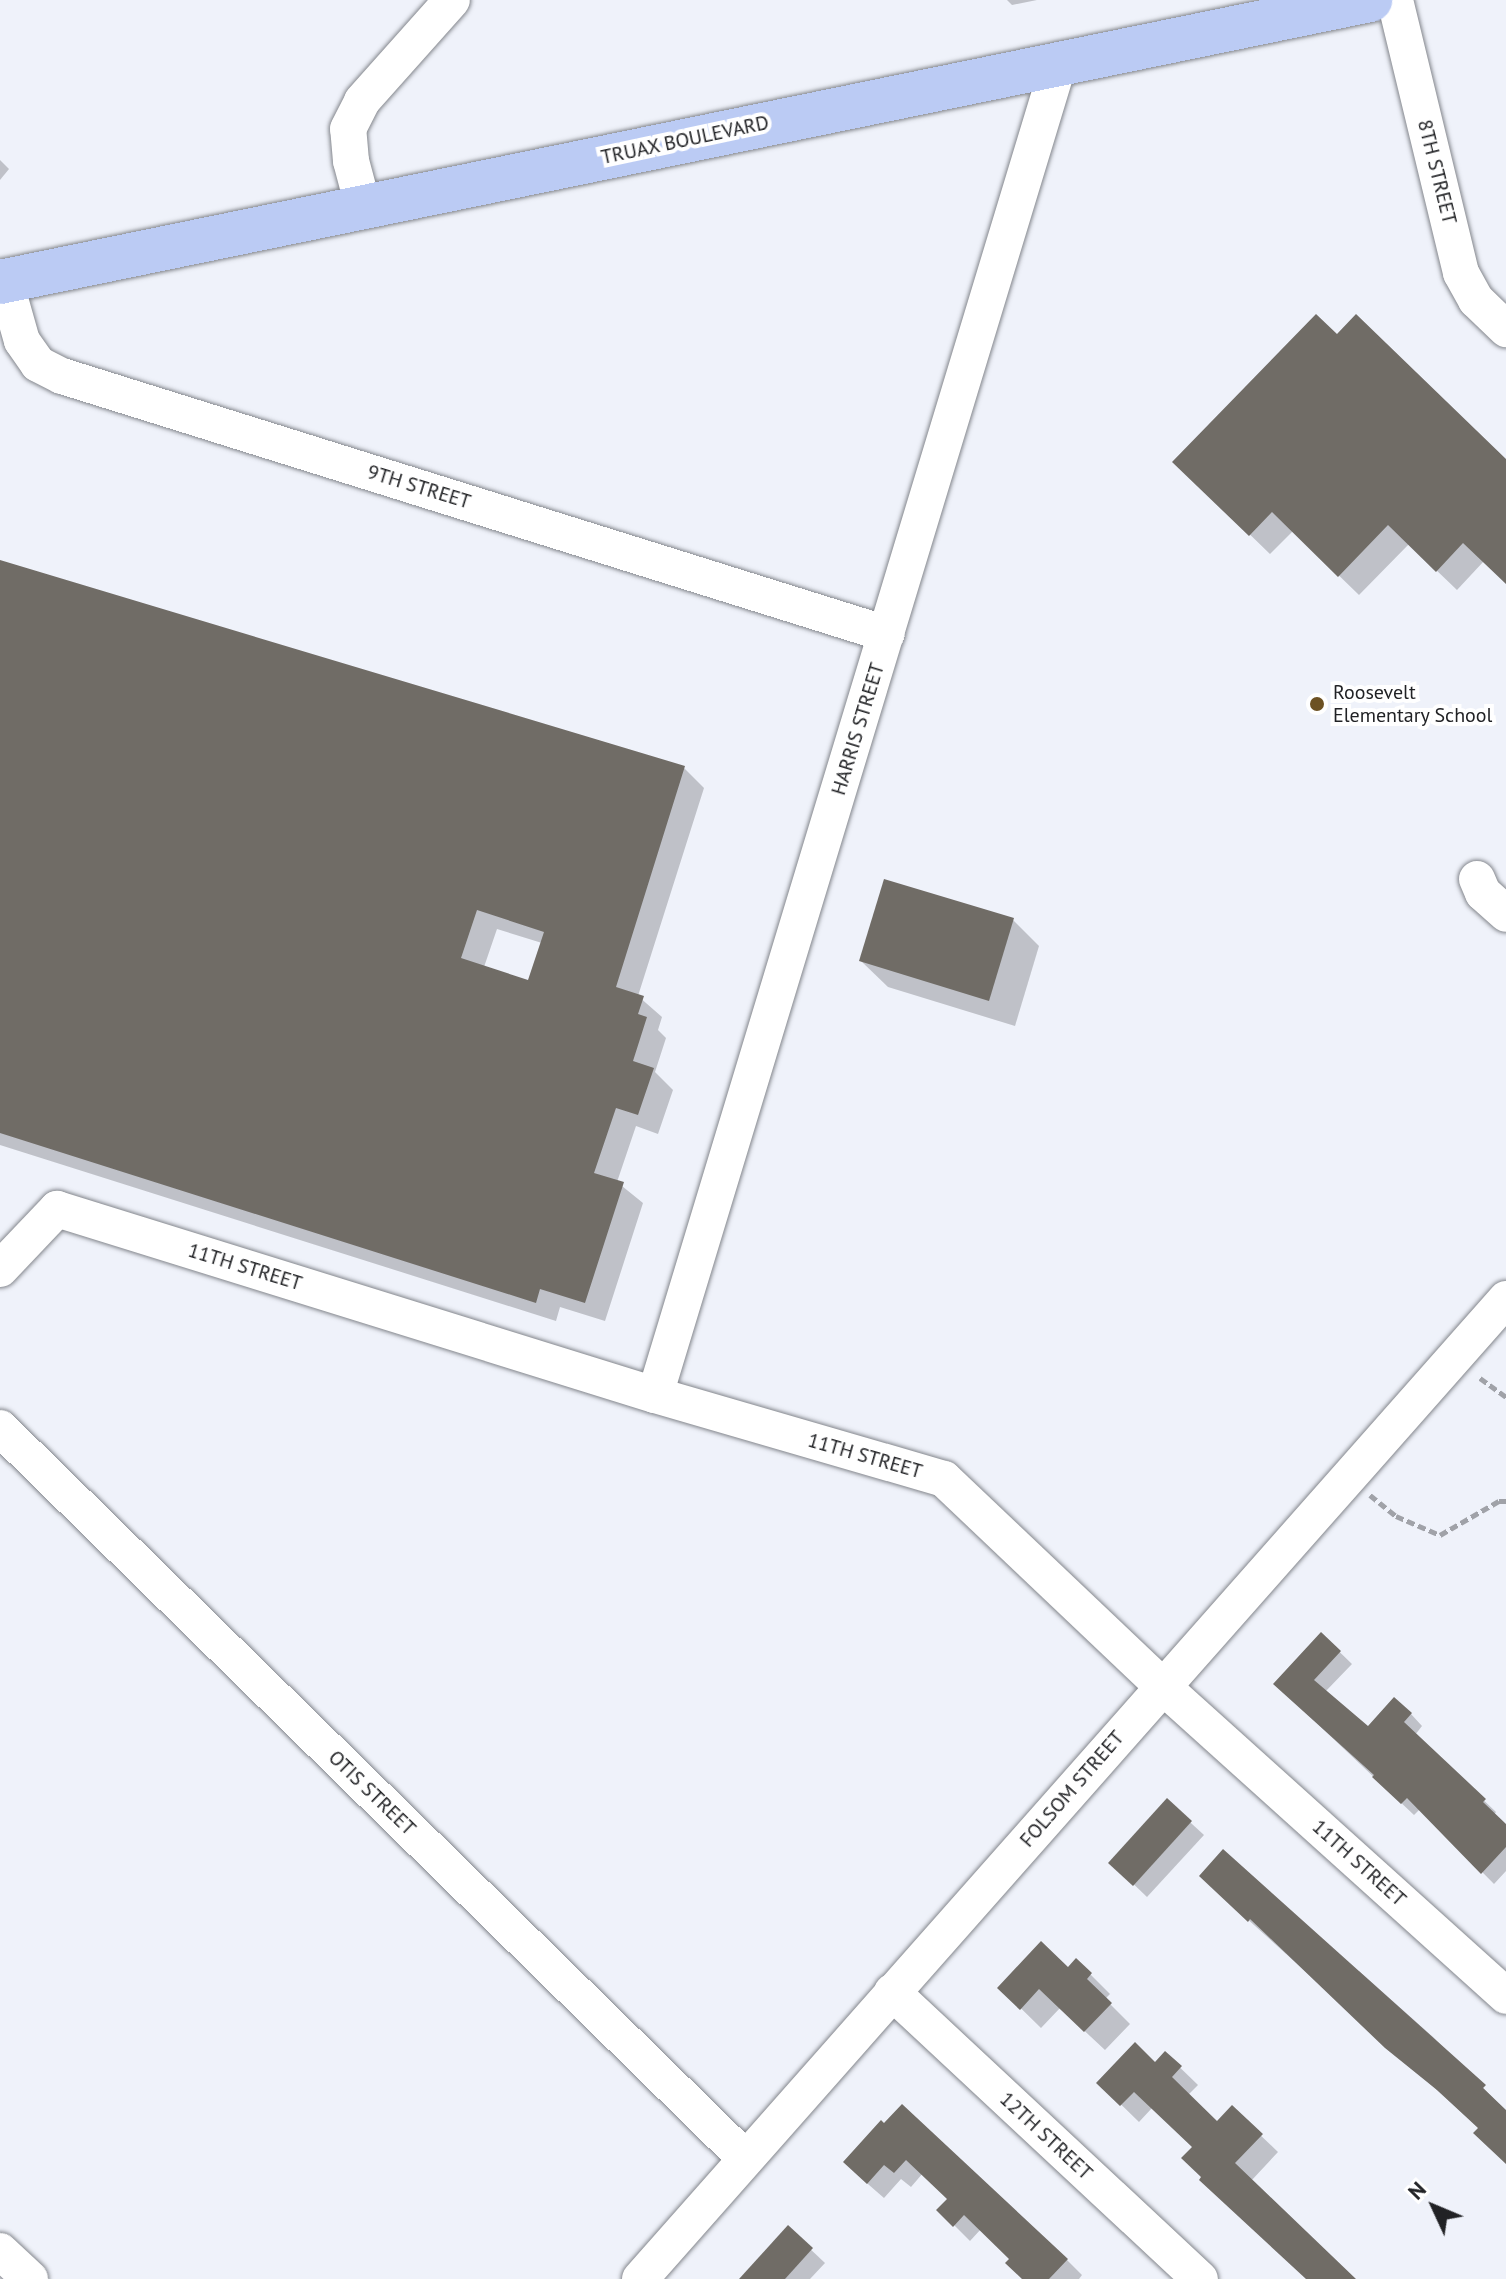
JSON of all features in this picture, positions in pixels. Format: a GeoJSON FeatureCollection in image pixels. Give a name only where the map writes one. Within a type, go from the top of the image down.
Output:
{"type":"FeatureCollection","features":[{"type":"Feature","properties":{"kind":"main road","name":"TRUAX BOULEVARD"},"geometry":{"type":"LineString","coordinates":[[2,281],[1370,0]]}},
{"type":"Feature","properties":{"kind":"street"},"geometry":{"type":"LineString","coordinates":[[363,206],[348,129],[362,101],[452,0]]}},
{"type":"Feature","properties":{"kind":"street","name":"8TH STREET"},"geometry":{"type":"LineString","coordinates":[[1395,0],[1461,273],[1476,300],[1506,329]]}},
{"type":"Feature","properties":{"kind":"street","name":"HARRIS STREET"},"geometry":{"type":"LineString","coordinates":[[655,1395],[1059,63]]}},
{"type":"Feature","properties":{"kind":"street","name":"9TH STREET"},"geometry":{"type":"LineString","coordinates":[[2,281],[22,341],[38,364],[62,376],[887,634]]}},
{"type":"Feature","properties":{"kind":"street"},"geometry":{"type":"LineString","coordinates":[[1477,879],[1483,893],[1506,914]]}},
{"type":"Feature","properties":{"kind":"street","name":"11TH STREET"},"geometry":{"type":"LineString","coordinates":[[0,1269],[57,1209],[655,1395],[944,1479],[1162,1686],[1506,1996]]}},
{"type":"Feature","properties":{"kind":"street","name":"FOLSOM STREET"},"geometry":{"type":"LineString","coordinates":[[640,2279],[1506,1299]]}},
{"type":"Feature","properties":{"kind":"street","name":"OTIS STREET"},"geometry":{"type":"LineString","coordinates":[[0,1428],[745,2158]]}},
{"type":"Feature","properties":{"kind":"street","name":"12TH STREET"},"geometry":{"type":"LineString","coordinates":[[892,1992],[1200,2279]]}},
{"type":"Feature","properties":{"kind":"street"},"geometry":{"type":"LineString","coordinates":[[0,2251],[30,2279]]}},
{"type":"Feature","properties":{"kind":"path"},"geometry":{"type":"LineString","coordinates":[[1480,1378],[1506,1397]]}},
{"type":"Feature","properties":{"kind":"path"},"geometry":{"type":"LineString","coordinates":[[1347,1477],[1396,1516],[1440,1535],[1499,1501],[1506,1501]]}},
{"type":"Feature","properties":{"kind":"building"},"geometry":{"type":"Polygon","coordinates":[[[1316,314],[1337,334],[1356,314],[1506,459],[1506,584],[1463,543],[1436,572],[1388,525],[1338,577],[1272,512],[1249,536],[1172,462],[1316,314]]]}},
{"type":"Feature","properties":{"kind":"building"},"geometry":{"type":"Polygon","coordinates":[[[0,560],[685,766],[616,987],[644,996],[638,1014],[647,1017],[633,1061],[654,1068],[638,1115],[616,1108],[594,1173],[624,1182],[585,1303],[540,1289],[536,1303],[0,1133],[0,560]],[[477,910],[461,958],[528,980],[544,932],[477,910]]]}},
{"type":"Feature","properties":{"kind":"building"},"geometry":{"type":"Polygon","coordinates":[[[884,879],[1014,918],[989,1001],[859,961],[884,879]]]}},
{"type":"Feature","properties":{"kind":"building"},"geometry":{"type":"Polygon","coordinates":[[[1321,1632],[1341,1651],[1314,1680],[1368,1726],[1394,1697],[1412,1713],[1404,1722],[1486,1799],[1483,1802],[1506,1824],[1506,1847],[1481,1874],[1407,1798],[1401,1804],[1372,1777],[1374,1775],[1273,1684],[1321,1632]]]}},
{"type":"Feature","properties":{"kind":"building"},"geometry":{"type":"Polygon","coordinates":[[[1167,1798],[1192,1821],[1133,1886],[1108,1863],[1167,1798]]]}},
{"type":"Feature","properties":{"kind":"building"},"geometry":{"type":"Polygon","coordinates":[[[1223,1849],[1486,2085],[1483,2088],[1506,2110],[1506,2164],[1473,2133],[1478,2128],[1385,2048],[1250,1919],[1248,1922],[1199,1876],[1223,1849]]]}},
{"type":"Feature","properties":{"kind":"building"},"geometry":{"type":"Polygon","coordinates":[[[1041,1941],[1068,1967],[1076,1958],[1092,1973],[1087,1979],[1112,2003],[1084,2032],[1039,1989],[1020,2010],[997,1988],[1041,1941]]]}},
{"type":"Feature","properties":{"kind":"building"},"geometry":{"type":"Polygon","coordinates":[[[1135,2042],[1155,2062],[1165,2051],[1182,2066],[1172,2077],[1217,2121],[1232,2105],[1263,2134],[1235,2163],[1356,2279],[1306,2279],[1199,2180],[1201,2177],[1181,2158],[1192,2147],[1134,2092],[1120,2106],[1096,2083],[1135,2042]]]}},
{"type":"Feature","properties":{"kind":"building"},"geometry":{"type":"Polygon","coordinates":[[[902,2104],[1068,2259],[1049,2279],[1022,2279],[1005,2263],[1009,2259],[964,2215],[953,2227],[936,2210],[947,2199],[906,2160],[894,2173],[884,2165],[867,2184],[843,2162],[881,2120],[884,2123],[902,2104]]]}},
{"type":"Feature","properties":{"kind":"building"},"geometry":{"type":"Polygon","coordinates":[[[788,2225],[813,2248],[785,2279],[739,2279],[788,2225]]]}},
{"type":"Feature","properties":{"kind":"place","name":"Roosevelt Elementary School"},"geometry":{"type":"Point","coordinates":[1317,704]}}]}
